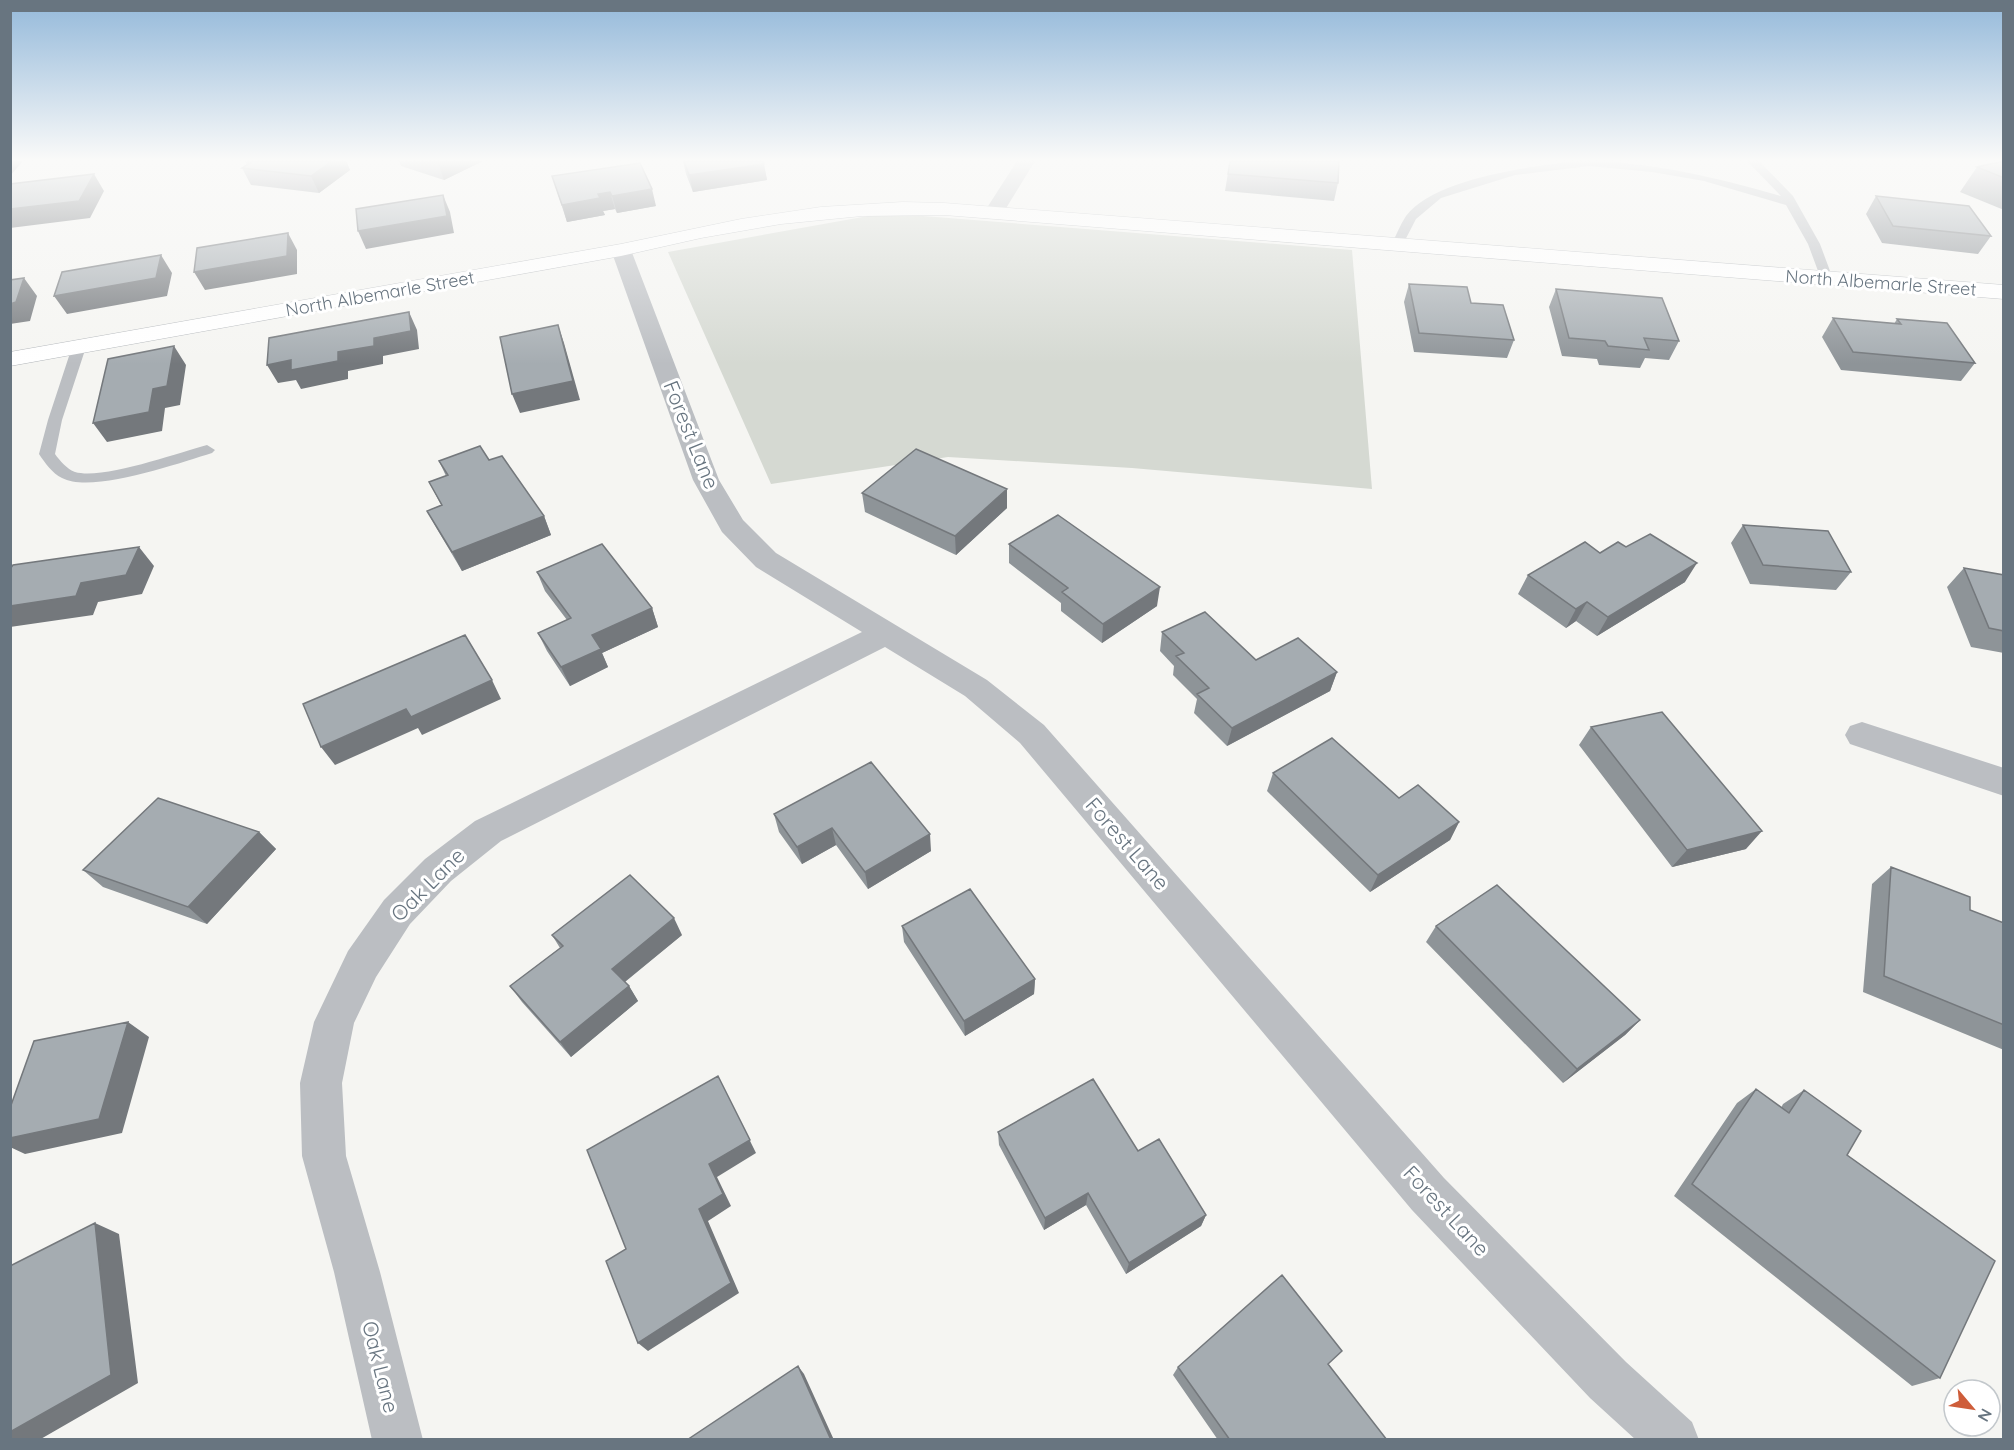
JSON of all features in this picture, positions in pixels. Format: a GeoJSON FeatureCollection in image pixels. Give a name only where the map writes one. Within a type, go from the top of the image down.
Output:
{"type":"FeatureCollection","features":[{"type":"Feature","properties":{"kind":"street","name":"North Albemarle Street"},"geometry":{"type":"LineString","coordinates":[[10,359],[621,250],[723,229]]}},
{"type":"Feature","properties":{"kind":"street","name":"North Albemarle Street"},"geometry":{"type":"LineString","coordinates":[[1184,229],[2004,292]]}},
{"type":"Feature","properties":{"kind":"street","name":"Forest Lane"},"geometry":{"type":"LineString","coordinates":[[621,250],[706,480],[732,526],[766,560],[976,688],[1032,734],[1428,1194],[1608,1380],[1674,1440]]}},
{"type":"Feature","properties":{"kind":"street","name":"Oak Lane"},"geometry":{"type":"LineString","coordinates":[[398,1440],[357,1272],[324,1156],[321,1083],[334,1022],[362,964],[397,912],[438,870],[488,831],[885,634]]}},
{"type":"Feature","properties":{"kind":"street"},"geometry":{"type":"LineString","coordinates":[[1863,735],[2004,782]]}},
{"type":"Feature","properties":{"kind":"lane"},"geometry":{"type":"LineString","coordinates":[[1397,245],[1405,229]]}},
{"type":"Feature","properties":{"kind":"lane"},"geometry":{"type":"LineString","coordinates":[[1805,229],[1814,244],[1827,279]]}},
{"type":"Feature","properties":{"kind":"lane"},"geometry":{"type":"LineString","coordinates":[[79,347],[55,420],[47,454],[58,468],[73,477],[98,477],[207,450]]}},
{"type":"Feature","properties":{"kind":"shaded area"},"geometry":{"type":"Polygon","coordinates":[[[798,229],[1083,229],[1352,250],[1372,489],[1132,468],[948,457],[771,484],[668,252],[798,229]]]}},
{"type":"Feature","properties":{"kind":"building"},"geometry":{"type":"Polygon","coordinates":[[[1919,229],[1986,229],[1991,236],[1919,229]]]}},
{"type":"Feature","properties":{"kind":"building"},"geometry":{"type":"Polygon","coordinates":[[[288,233],[287,256],[194,272],[197,248],[288,233]]]}},
{"type":"Feature","properties":{"kind":"building"},"geometry":{"type":"Polygon","coordinates":[[[161,255],[156,278],[54,296],[62,272],[161,255]]]}},
{"type":"Feature","properties":{"kind":"building"},"geometry":{"type":"Polygon","coordinates":[[[24,278],[16,302],[10,304],[10,280],[24,278]]]}},
{"type":"Feature","properties":{"kind":"building"},"geometry":{"type":"Polygon","coordinates":[[[1409,284],[1467,287],[1471,303],[1503,305],[1514,340],[1419,333],[1409,284]]]}},
{"type":"Feature","properties":{"kind":"building"},"geometry":{"type":"Polygon","coordinates":[[[1556,289],[1662,298],[1679,341],[1644,338],[1649,350],[1608,346],[1605,341],[1569,338],[1556,289]]]}},
{"type":"Feature","properties":{"kind":"building"},"geometry":{"type":"Polygon","coordinates":[[[409,312],[411,331],[374,338],[374,346],[338,352],[338,361],[291,370],[291,360],[267,365],[269,338],[409,312]]]}},
{"type":"Feature","properties":{"kind":"building"},"geometry":{"type":"Polygon","coordinates":[[[1833,318],[1901,324],[1897,319],[1947,323],[1975,363],[1853,352],[1833,318]]]}},
{"type":"Feature","properties":{"kind":"building"},"geometry":{"type":"Polygon","coordinates":[[[558,325],[573,381],[512,394],[500,337],[558,325]]]}},
{"type":"Feature","properties":{"kind":"building"},"geometry":{"type":"Polygon","coordinates":[[[174,346],[167,386],[153,389],[149,412],[93,423],[108,359],[174,346]]]}},
{"type":"Feature","properties":{"kind":"building"},"geometry":{"type":"Polygon","coordinates":[[[480,446],[489,460],[502,456],[544,516],[452,552],[427,511],[442,505],[429,482],[448,475],[439,461],[480,446]]]}},
{"type":"Feature","properties":{"kind":"building"},"geometry":{"type":"Polygon","coordinates":[[[916,449],[1007,489],[955,536],[862,493],[916,449]]]}},
{"type":"Feature","properties":{"kind":"building"},"geometry":{"type":"Polygon","coordinates":[[[1058,515],[1160,587],[1103,624],[1062,592],[1068,588],[1009,544],[1058,515]]]}},
{"type":"Feature","properties":{"kind":"building"},"geometry":{"type":"Polygon","coordinates":[[[1743,525],[1828,531],[1851,572],[1763,565],[1743,525]]]}},
{"type":"Feature","properties":{"kind":"building"},"geometry":{"type":"Polygon","coordinates":[[[1650,534],[1697,563],[1608,617],[1587,602],[1576,609],[1528,575],[1585,542],[1600,553],[1618,542],[1626,547],[1650,534]]]}},
{"type":"Feature","properties":{"kind":"building"},"geometry":{"type":"Polygon","coordinates":[[[602,544],[652,608],[592,635],[601,649],[561,667],[538,633],[571,618],[537,572],[602,544]]]}},
{"type":"Feature","properties":{"kind":"building"},"geometry":{"type":"Polygon","coordinates":[[[139,547],[126,575],[81,583],[76,596],[10,606],[10,569],[13,565],[139,547]]]}},
{"type":"Feature","properties":{"kind":"building"},"geometry":{"type":"Polygon","coordinates":[[[1964,568],[2004,575],[2004,631],[1989,628],[1964,568]]]}},
{"type":"Feature","properties":{"kind":"building"},"geometry":{"type":"Polygon","coordinates":[[[1205,612],[1256,660],[1298,638],[1337,672],[1232,728],[1197,694],[1209,688],[1176,656],[1184,653],[1162,632],[1205,612]]]}},
{"type":"Feature","properties":{"kind":"building"},"geometry":{"type":"Polygon","coordinates":[[[465,635],[492,680],[411,717],[406,709],[321,747],[303,704],[465,635]]]}},
{"type":"Feature","properties":{"kind":"building"},"geometry":{"type":"Polygon","coordinates":[[[1662,712],[1762,831],[1687,850],[1591,727],[1662,712]]]}},
{"type":"Feature","properties":{"kind":"building"},"geometry":{"type":"Polygon","coordinates":[[[1332,738],[1399,798],[1418,785],[1459,822],[1378,875],[1273,773],[1332,738]]]}},
{"type":"Feature","properties":{"kind":"building"},"geometry":{"type":"Polygon","coordinates":[[[871,762],[930,834],[865,872],[832,828],[797,847],[774,814],[871,762]]]}},
{"type":"Feature","properties":{"kind":"building"},"geometry":{"type":"Polygon","coordinates":[[[158,798],[259,832],[188,907],[83,870],[158,798]]]}},
{"type":"Feature","properties":{"kind":"building"},"geometry":{"type":"Polygon","coordinates":[[[1891,867],[1970,897],[1970,910],[2004,923],[2004,1025],[1884,976],[1891,867]]]}},
{"type":"Feature","properties":{"kind":"building"},"geometry":{"type":"Polygon","coordinates":[[[630,875],[674,918],[612,969],[629,986],[560,1042],[510,986],[563,946],[552,935],[630,875]]]}},
{"type":"Feature","properties":{"kind":"building"},"geometry":{"type":"Polygon","coordinates":[[[1497,885],[1640,1020],[1577,1069],[1436,926],[1497,885]]]}},
{"type":"Feature","properties":{"kind":"building"},"geometry":{"type":"Polygon","coordinates":[[[970,889],[1035,979],[964,1021],[902,926],[970,889]]]}},
{"type":"Feature","properties":{"kind":"building"},"geometry":{"type":"Polygon","coordinates":[[[128,1022],[99,1119],[10,1138],[10,1108],[34,1041],[128,1022]]]}},
{"type":"Feature","properties":{"kind":"building"},"geometry":{"type":"Polygon","coordinates":[[[718,1076],[750,1140],[709,1164],[723,1194],[699,1209],[731,1283],[638,1343],[606,1261],[626,1249],[587,1150],[718,1076]]]}},
{"type":"Feature","properties":{"kind":"building"},"geometry":{"type":"Polygon","coordinates":[[[1093,1079],[1138,1151],[1159,1139],[1206,1215],[1129,1263],[1088,1193],[1045,1218],[998,1132],[1093,1079]]]}},
{"type":"Feature","properties":{"kind":"building"},"geometry":{"type":"Polygon","coordinates":[[[1756,1089],[1789,1113],[1804,1090],[1861,1131],[1847,1155],[1995,1261],[1940,1378],[1692,1184],[1756,1089]]]}},
{"type":"Feature","properties":{"kind":"building"},"geometry":{"type":"Polygon","coordinates":[[[95,1223],[111,1375],[10,1432],[10,1266],[95,1223]]]}},
{"type":"Feature","properties":{"kind":"building"},"geometry":{"type":"Polygon","coordinates":[[[1282,1275],[1342,1351],[1328,1364],[1387,1440],[1230,1440],[1178,1367],[1282,1275]]]}},
{"type":"Feature","properties":{"kind":"building"},"geometry":{"type":"Polygon","coordinates":[[[798,1366],[831,1440],[687,1440],[798,1366]]]}}]}
